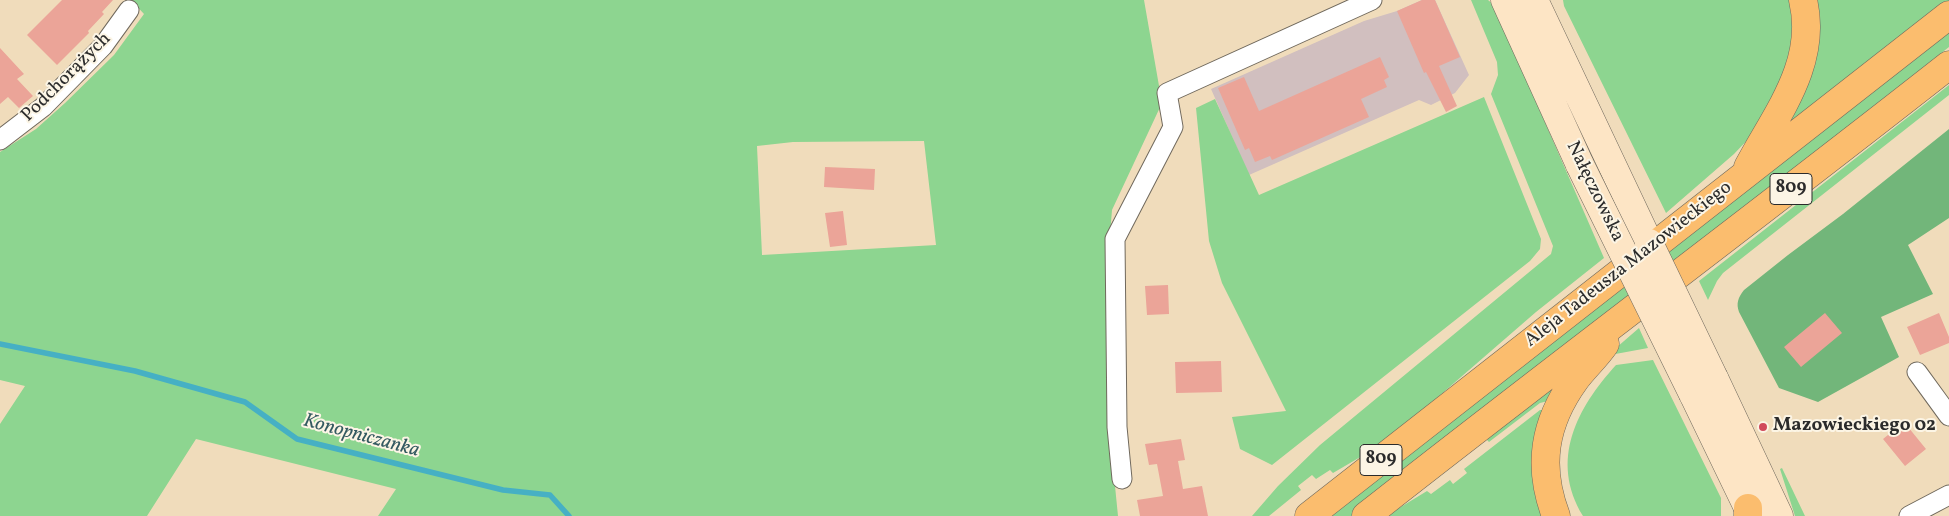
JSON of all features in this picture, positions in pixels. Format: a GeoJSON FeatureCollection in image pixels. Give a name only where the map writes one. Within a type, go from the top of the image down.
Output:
{"type":"FeatureCollection","features":[{"type":"Feature","properties":{"kind":"main road","name":"Nałęczowska"},"geometry":{"type":"LineString","coordinates":[[1505,0],[1580,164],[1779,516]]}},
{"type":"Feature","properties":{"kind":"main road","name":"Nałęczowska"},"geometry":{"type":"LineString","coordinates":[[1534,0],[1604,147],[1704,386],[1750,513]]}},
{"type":"Feature","properties":{"kind":"main road"},"geometry":{"type":"LineString","coordinates":[[1742,177],[1786,103],[1796,78],[1806,42],[1807,26],[1803,0]]}},
{"type":"Feature","properties":{"kind":"main road","name":"Aleja Tadeusza Mazowieckiego"},"geometry":{"type":"LineString","coordinates":[[1309,516],[1949,15]]}},
{"type":"Feature","properties":{"kind":"main road","name":"Aleja Tadeusza Mazowieckiego"},"geometry":{"type":"LineString","coordinates":[[1366,516],[1630,311],[1797,185],[1949,65]]}},
{"type":"Feature","properties":{"kind":"main road"},"geometry":{"type":"LineString","coordinates":[[1556,516],[1550,499],[1545,467],[1551,424],[1558,408],[1576,379],[1630,311]]}},
{"type":"Feature","properties":{"kind":"street"},"geometry":{"type":"LineString","coordinates":[[1122,479],[1117,427],[1115,239],[1173,127],[1167,93],[1372,0]]}},
{"type":"Feature","properties":{"kind":"street","name":"Podchorążych"},"geometry":{"type":"LineString","coordinates":[[0,140],[50,100],[103,46],[129,10]]}},
{"type":"Feature","properties":{"kind":"street"},"geometry":{"type":"LineString","coordinates":[[1917,372],[1949,416]]}},
{"type":"Feature","properties":{"kind":"street"},"geometry":{"type":"LineString","coordinates":[[1909,516],[1949,495]]}},
{"type":"Feature","properties":{"kind":"shaded area"},"geometry":{"type":"Polygon","coordinates":[[[1422,0],[1435,0],[1469,75],[1455,93],[1431,105],[1419,100],[1249,175],[1211,89],[1364,21],[1397,11],[1422,0]]]}},
{"type":"Feature","properties":{"kind":"green space"},"geometry":{"type":"Polygon","coordinates":[[[131,0],[1144,0],[1162,103],[1112,210],[1106,284],[1109,426],[1118,516],[378,516],[396,489],[196,439],[147,516],[0,516],[0,424],[25,386],[0,380],[0,152],[36,129],[65,103],[114,55],[144,14],[131,0]],[[924,141],[793,142],[757,146],[762,255],[936,245],[924,141]]]}},
{"type":"Feature","properties":{"kind":"green space"},"geometry":{"type":"Polygon","coordinates":[[[1471,0],[1488,0],[1494,5],[1604,258],[1536,312],[1386,442],[1333,473],[1330,470],[1316,479],[1312,475],[1298,486],[1301,490],[1269,516],[1252,516],[1278,486],[1320,445],[1551,254],[1553,246],[1491,94],[1498,75],[1497,62],[1471,0]]]}},
{"type":"Feature","properties":{"kind":"green space"},"geometry":{"type":"Polygon","coordinates":[[[1563,0],[1793,0],[1794,53],[1754,133],[1734,154],[1666,213],[1564,6],[1563,0]]]}},
{"type":"Feature","properties":{"kind":"green space"},"geometry":{"type":"Polygon","coordinates":[[[1814,0],[1949,0],[1949,2],[1784,131],[1814,0]]]}},
{"type":"Feature","properties":{"kind":"green space"},"geometry":{"type":"Polygon","coordinates":[[[1949,31],[1949,47],[1351,516],[1323,516],[1949,31]]]}},
{"type":"Feature","properties":{"kind":"green space"},"geometry":{"type":"Polygon","coordinates":[[[1949,85],[1949,95],[1723,273],[1708,300],[1699,281],[1949,85]]]}},
{"type":"Feature","properties":{"kind":"green space"},"geometry":{"type":"Polygon","coordinates":[[[1484,97],[1541,239],[1540,249],[1530,261],[1272,465],[1240,449],[1232,417],[1286,411],[1222,283],[1209,241],[1196,108],[1215,99],[1259,195],[1484,97]]]}},
{"type":"Feature","properties":{"kind":"green space"},"geometry":{"type":"Polygon","coordinates":[[[1949,129],[1949,218],[1908,245],[1933,294],[1881,317],[1899,357],[1818,402],[1779,388],[1739,312],[1738,303],[1742,293],[1949,129]]]}},
{"type":"Feature","properties":{"kind":"green space"},"geometry":{"type":"Polygon","coordinates":[[[1639,328],[1648,348],[1609,354],[1639,328]]]}},
{"type":"Feature","properties":{"kind":"green space"},"geometry":{"type":"Polygon","coordinates":[[[1653,360],[1721,498],[1721,516],[1583,516],[1573,495],[1568,475],[1568,455],[1579,417],[1602,382],[1616,365],[1653,360]]]}},
{"type":"Feature","properties":{"kind":"green space"},"geometry":{"type":"Polygon","coordinates":[[[1560,377],[1548,401],[1540,403],[1489,442],[1487,440],[1494,432],[1560,377]]]}},
{"type":"Feature","properties":{"kind":"green space"},"geometry":{"type":"Polygon","coordinates":[[[1540,410],[1546,410],[1545,516],[1386,516],[1427,491],[1431,494],[1450,480],[1453,484],[1467,473],[1464,469],[1540,410]]]}},
{"type":"Feature","properties":{"kind":"green space"},"geometry":{"type":"Polygon","coordinates":[[[1782,468],[1805,516],[1795,516],[1780,469],[1782,468]]]}},
{"type":"Feature","properties":{"kind":"building"},"geometry":{"type":"Polygon","coordinates":[[[62,0],[113,0],[102,12],[104,14],[88,31],[89,33],[57,65],[27,35],[62,0]]]}},
{"type":"Feature","properties":{"kind":"building"},"geometry":{"type":"Polygon","coordinates":[[[1422,0],[1435,0],[1460,57],[1439,66],[1457,106],[1446,112],[1426,72],[1424,73],[1397,11],[1422,0]]]}},
{"type":"Feature","properties":{"kind":"building"},"geometry":{"type":"Polygon","coordinates":[[[0,48],[24,74],[17,79],[33,96],[19,108],[8,97],[0,104],[0,48]]]}},
{"type":"Feature","properties":{"kind":"building"},"geometry":{"type":"Polygon","coordinates":[[[1380,57],[1389,77],[1384,80],[1387,87],[1361,99],[1369,117],[1272,160],[1270,156],[1255,162],[1249,148],[1245,150],[1218,88],[1244,77],[1259,111],[1380,57]]]}},
{"type":"Feature","properties":{"kind":"building"},"geometry":{"type":"Polygon","coordinates":[[[825,167],[875,169],[874,190],[824,187],[825,167]]]}},
{"type":"Feature","properties":{"kind":"building"},"geometry":{"type":"Polygon","coordinates":[[[843,211],[847,245],[830,247],[825,213],[843,211]]]}},
{"type":"Feature","properties":{"kind":"building"},"geometry":{"type":"Polygon","coordinates":[[[1168,285],[1169,314],[1147,315],[1145,286],[1168,285]]]}},
{"type":"Feature","properties":{"kind":"building"},"geometry":{"type":"Polygon","coordinates":[[[1825,313],[1842,333],[1801,367],[1784,347],[1825,313]]]}},
{"type":"Feature","properties":{"kind":"building"},"geometry":{"type":"Polygon","coordinates":[[[1939,313],[1949,337],[1949,343],[1920,355],[1907,327],[1939,313]]]}},
{"type":"Feature","properties":{"kind":"building"},"geometry":{"type":"Polygon","coordinates":[[[1221,361],[1222,392],[1176,393],[1175,362],[1221,361]]]}},
{"type":"Feature","properties":{"kind":"building"},"geometry":{"type":"Polygon","coordinates":[[[1904,422],[1926,449],[1905,466],[1883,439],[1904,422]]]}},
{"type":"Feature","properties":{"kind":"building"},"geometry":{"type":"Polygon","coordinates":[[[1181,439],[1185,460],[1178,461],[1183,489],[1202,486],[1208,516],[1140,516],[1137,500],[1163,496],[1157,464],[1149,465],[1145,444],[1181,439]]]}},
{"type":"Feature","properties":{"kind":"waterway","name":"Konopniczanka"},"geometry":{"type":"LineString","coordinates":[[0,344],[135,371],[245,402],[297,439],[503,490],[550,495],[569,516]]}},
{"type":"Feature","properties":{"kind":"place","name":"Mazowieckiego 02"},"geometry":{"type":"Point","coordinates":[1763,427]}}]}
